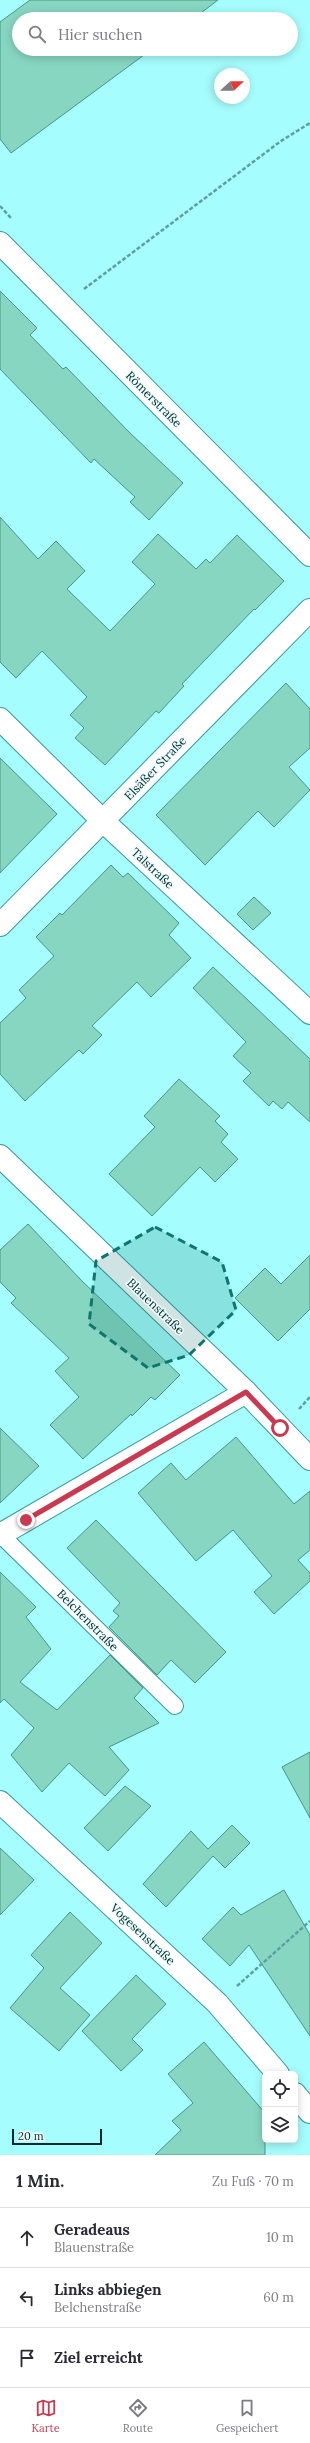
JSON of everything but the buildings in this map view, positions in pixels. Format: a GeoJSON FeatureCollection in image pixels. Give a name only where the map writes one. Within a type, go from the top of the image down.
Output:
{"type":"FeatureCollection","features":[{"type":"Feature","properties":{"kind":"street","name":"Römerstraße"},"geometry":{"type":"LineString","coordinates":[[0,243],[310,555]]}},
{"type":"Feature","properties":{"kind":"street","name":"Elsäßer Straße"},"geometry":{"type":"LineString","coordinates":[[0,925],[310,610]]}},
{"type":"Feature","properties":{"kind":"street","name":"Talstraße"},"geometry":{"type":"LineString","coordinates":[[0,719],[103,821],[310,1013]]}},
{"type":"Feature","properties":{"kind":"street","name":"Blauenstraße"},"geometry":{"type":"LineString","coordinates":[[0,1156],[246,1392],[310,1459]]}},
{"type":"Feature","properties":{"kind":"street","name":"Belchenstraße"},"geometry":{"type":"LineString","coordinates":[[0,1535],[246,1392]]}},
{"type":"Feature","properties":{"kind":"street","name":"Vogesenstraße"},"geometry":{"type":"LineString","coordinates":[[0,1802],[217,2003],[275,2071]]}},
{"type":"Feature","properties":{"kind":"street"},"geometry":{"type":"LineString","coordinates":[[298,2098],[310,2112]]}},
{"type":"Feature","properties":{"kind":"lane","name":"Belchenstraße"},"geometry":{"type":"LineString","coordinates":[[0,1535],[175,1706]]}},
{"type":"Feature","properties":{"kind":"path"},"geometry":{"type":"LineString","coordinates":[[61,306],[281,141],[310,124]]}},
{"type":"Feature","properties":{"kind":"path"},"geometry":{"type":"LineString","coordinates":[[217,2003],[310,1921]]}},
{"type":"Feature","properties":{"kind":"highlighted area"},"geometry":{"type":"Polygon","coordinates":[[[155,1227],[222,1262],[236,1310],[189,1355],[148,1368],[89,1324],[96,1261],[155,1227]]]}},
{"type":"Feature","properties":{"kind":"route"},"geometry":{"type":"LineString","coordinates":[[26,1520],[246,1392],[280,1428]]}}]}
